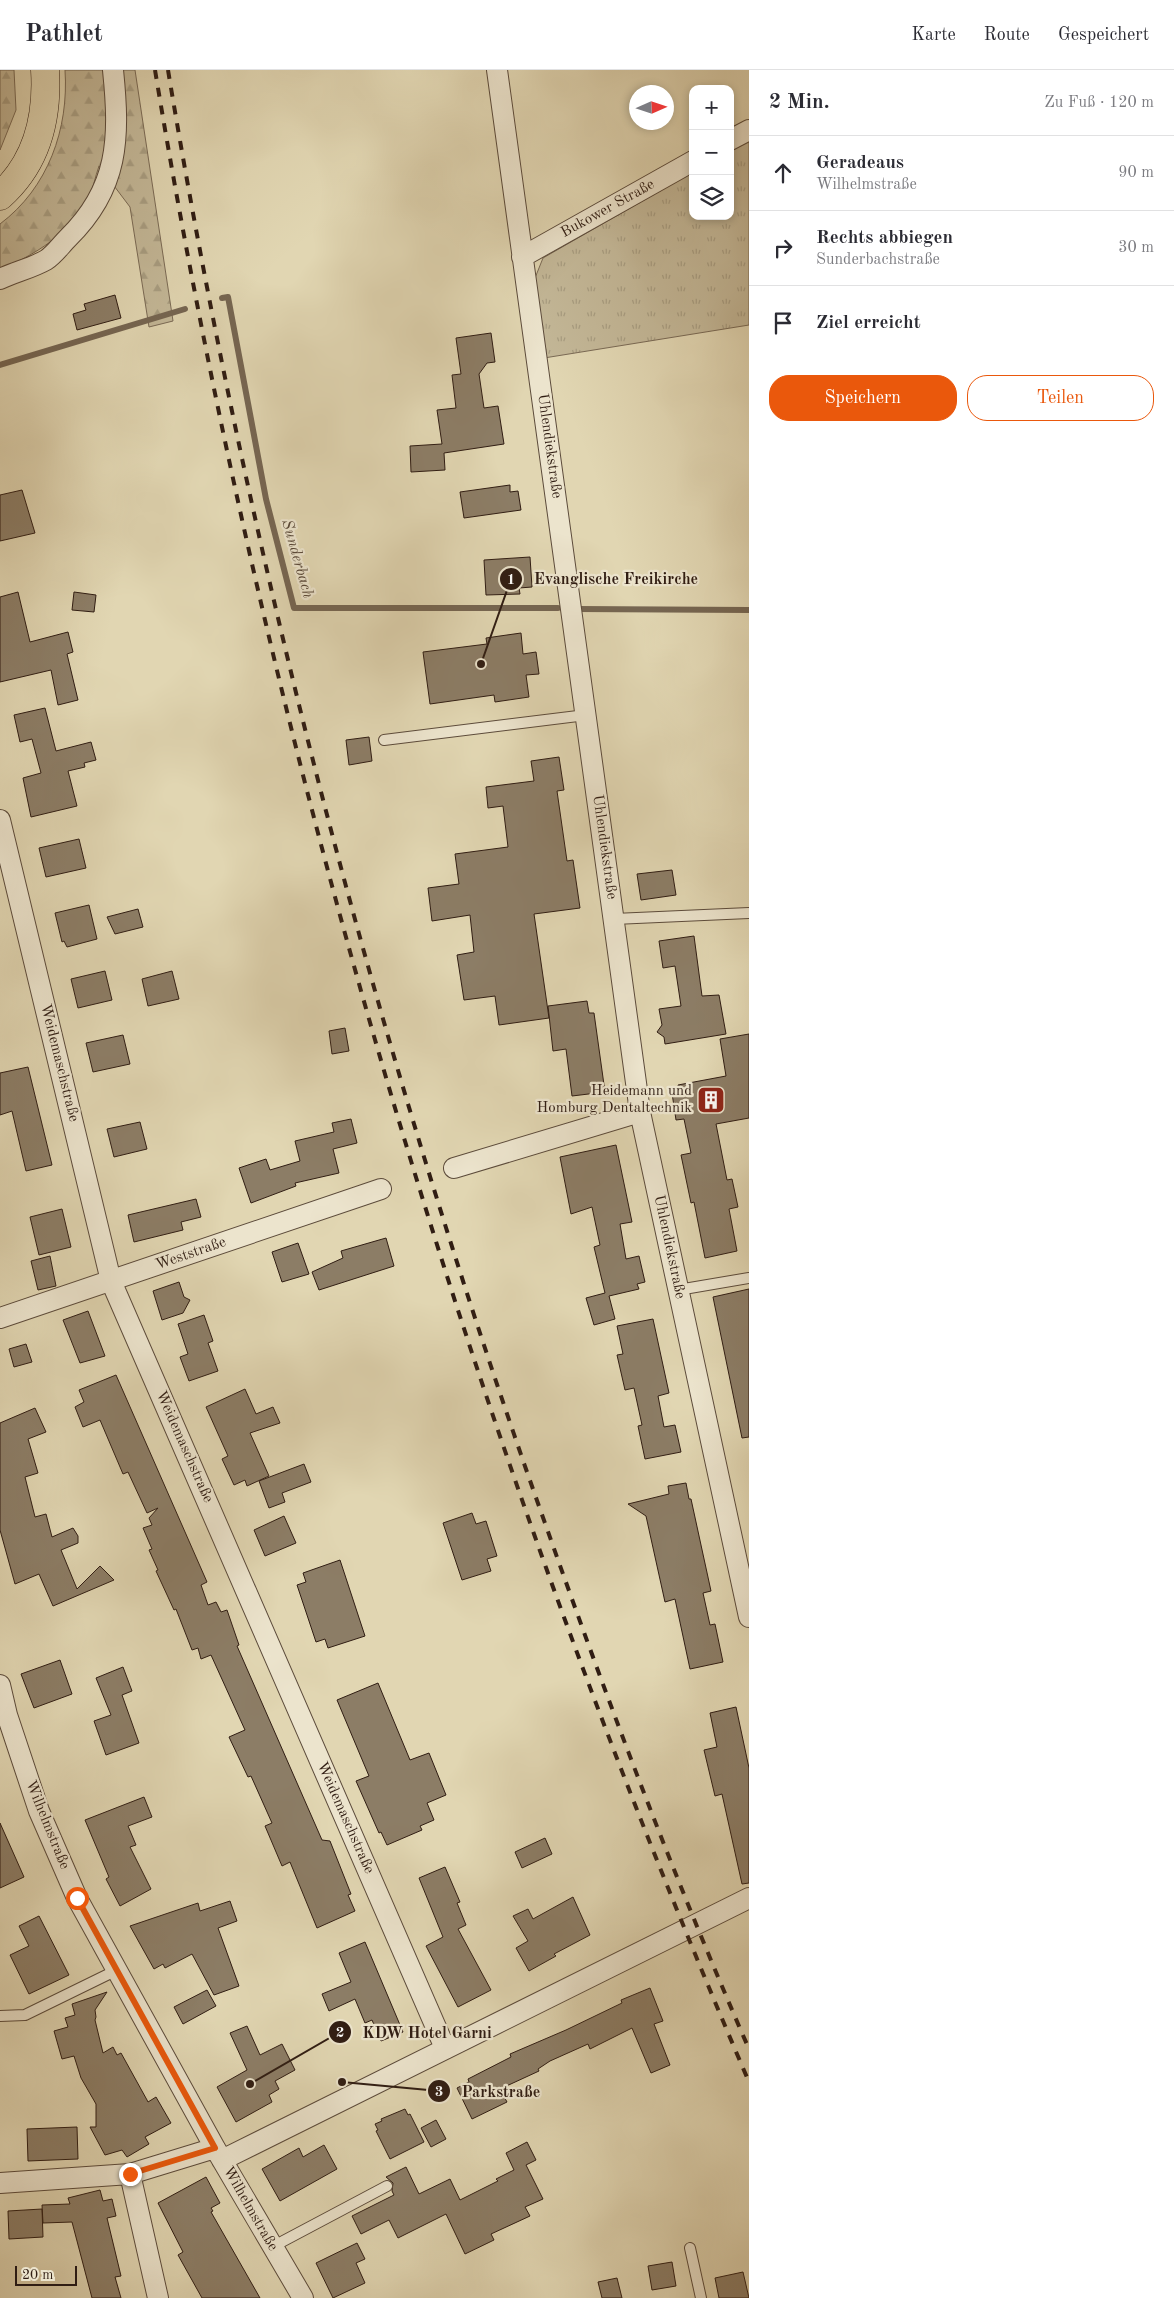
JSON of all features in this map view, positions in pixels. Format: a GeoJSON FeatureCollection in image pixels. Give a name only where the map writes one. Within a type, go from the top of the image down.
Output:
{"type":"FeatureCollection","features":[{"type":"Feature","properties":{"kind":"highway"},"geometry":{"type":"LineString","coordinates":[[0,179],[18,155],[31,119],[34,82],[31,70]]}},
{"type":"Feature","properties":{"kind":"highway"},"geometry":{"type":"LineString","coordinates":[[0,196],[26,164],[42,130],[47,98],[45,70]]}},
{"type":"Feature","properties":{"kind":"street"},"geometry":{"type":"LineString","coordinates":[[0,278],[47,259],[85,221],[104,188],[116,150],[113,70]]}},
{"type":"Feature","properties":{"kind":"street","name":"Uhlendiekstraße"},"geometry":{"type":"LineString","coordinates":[[497,70],[640,1112],[749,1618]]}},
{"type":"Feature","properties":{"kind":"street"},"geometry":{"type":"LineString","coordinates":[[734,138],[749,130]]}},
{"type":"Feature","properties":{"kind":"street","name":"Bukower Straße"},"geometry":{"type":"LineString","coordinates":[[522,257],[689,163]]}},
{"type":"Feature","properties":{"kind":"street","name":"Weidemaschstraße"},"geometry":{"type":"LineString","coordinates":[[0,820],[111,1281],[445,2048]]}},
{"type":"Feature","properties":{"kind":"street"},"geometry":{"type":"LineString","coordinates":[[454,1168],[640,1112]]}},
{"type":"Feature","properties":{"kind":"street","name":"Weststraße"},"geometry":{"type":"LineString","coordinates":[[0,1318],[381,1189]]}},
{"type":"Feature","properties":{"kind":"street","name":"Wilhelmstraße"},"geometry":{"type":"LineString","coordinates":[[0,1685],[7,1714],[40,1811],[77,1898],[219,2154],[303,2298]]}},
{"type":"Feature","properties":{"kind":"street"},"geometry":{"type":"LineString","coordinates":[[0,2183],[130,2174],[219,2154],[445,2048],[749,1898]]}},
{"type":"Feature","properties":{"kind":"street"},"geometry":{"type":"LineString","coordinates":[[130,2174],[158,2298]]}},
{"type":"Feature","properties":{"kind":"lane"},"geometry":{"type":"LineString","coordinates":[[384,740],[586,715]]}},
{"type":"Feature","properties":{"kind":"lane"},"geometry":{"type":"LineString","coordinates":[[614,919],[749,913]]}},
{"type":"Feature","properties":{"kind":"lane"},"geometry":{"type":"LineString","coordinates":[[678,1290],[749,1278]]}},
{"type":"Feature","properties":{"kind":"lane"},"geometry":{"type":"LineString","coordinates":[[0,2016],[25,2015],[117,1970]]}},
{"type":"Feature","properties":{"kind":"lane"},"geometry":{"type":"LineString","coordinates":[[272,2247],[387,2186]]}},
{"type":"Feature","properties":{"kind":"lane"},"geometry":{"type":"LineString","coordinates":[[690,2248],[701,2298]]}},
{"type":"Feature","properties":{"kind":"green space"},"geometry":{"type":"Polygon","coordinates":[[[0,70],[14,70],[16,110],[0,150],[0,70]]]}},
{"type":"Feature","properties":{"kind":"green space"},"geometry":{"type":"Polygon","coordinates":[[[65,70],[135,70],[173,321],[149,327],[130,207],[99,166],[88,200],[71,223],[38,250],[0,269],[0,224],[17,209],[43,175],[59,135],[63,114],[65,70]]]}},
{"type":"Feature","properties":{"kind":"green space"},"geometry":{"type":"Polygon","coordinates":[[[749,140],[749,325],[544,358],[535,278],[543,258],[689,174],[689,220],[734,220],[734,149],[749,140]]]}},
{"type":"Feature","properties":{"kind":"building"},"geometry":{"type":"Polygon","coordinates":[[[115,295],[121,318],[77,330],[73,314],[86,310],[84,304],[115,295]]]}},
{"type":"Feature","properties":{"kind":"building"},"geometry":{"type":"Polygon","coordinates":[[[491,333],[495,362],[487,363],[479,374],[484,408],[498,406],[504,444],[444,453],[445,470],[411,472],[410,446],[442,444],[437,410],[456,408],[452,375],[461,374],[456,338],[491,333]]]}},
{"type":"Feature","properties":{"kind":"building"},"geometry":{"type":"Polygon","coordinates":[[[510,485],[510,492],[518,491],[521,510],[464,518],[460,492],[510,485]]]}},
{"type":"Feature","properties":{"kind":"building"},"geometry":{"type":"Polygon","coordinates":[[[22,490],[35,533],[0,541],[0,495],[22,490]]]}},
{"type":"Feature","properties":{"kind":"building"},"geometry":{"type":"Polygon","coordinates":[[[530,557],[532,587],[519,588],[520,594],[486,595],[484,560],[530,557]]]}},
{"type":"Feature","properties":{"kind":"building"},"geometry":{"type":"Polygon","coordinates":[[[18,592],[30,642],[68,632],[73,652],[67,654],[78,700],[58,705],[51,670],[0,682],[0,597],[18,592]]]}},
{"type":"Feature","properties":{"kind":"building"},"geometry":{"type":"Polygon","coordinates":[[[74,592],[96,595],[94,612],[72,610],[74,592]]]}},
{"type":"Feature","properties":{"kind":"building"},"geometry":{"type":"Polygon","coordinates":[[[521,633],[523,654],[536,652],[539,674],[526,675],[529,697],[495,702],[494,695],[430,704],[423,652],[487,644],[486,638],[521,633]]]}},
{"type":"Feature","properties":{"kind":"building"},"geometry":{"type":"Polygon","coordinates":[[[45,708],[56,751],[91,742],[96,760],[84,763],[85,767],[68,771],[77,806],[31,817],[23,778],[41,773],[32,739],[20,742],[14,715],[45,708]]]}},
{"type":"Feature","properties":{"kind":"building"},"geometry":{"type":"Polygon","coordinates":[[[369,737],[372,761],[349,765],[346,740],[369,737]]]}},
{"type":"Feature","properties":{"kind":"building"},"geometry":{"type":"Polygon","coordinates":[[[559,757],[564,790],[557,791],[567,861],[573,860],[580,908],[534,914],[549,1018],[499,1025],[495,996],[464,1000],[457,955],[474,952],[470,915],[432,921],[428,888],[459,884],[455,854],[508,847],[503,806],[488,808],[486,787],[534,781],[531,761],[559,757]]]}},
{"type":"Feature","properties":{"kind":"building"},"geometry":{"type":"Polygon","coordinates":[[[79,839],[86,868],[46,877],[39,848],[79,839]]]}},
{"type":"Feature","properties":{"kind":"building"},"geometry":{"type":"Polygon","coordinates":[[[672,870],[676,895],[641,900],[637,874],[672,870]]]}},
{"type":"Feature","properties":{"kind":"building"},"geometry":{"type":"Polygon","coordinates":[[[89,905],[97,939],[67,947],[64,941],[62,942],[55,913],[89,905]]]}},
{"type":"Feature","properties":{"kind":"building"},"geometry":{"type":"Polygon","coordinates":[[[138,909],[143,927],[115,934],[107,917],[138,909]]]}},
{"type":"Feature","properties":{"kind":"building"},"geometry":{"type":"Polygon","coordinates":[[[694,936],[702,996],[719,995],[726,1034],[665,1044],[664,1037],[657,1032],[662,1025],[659,1009],[681,1006],[675,966],[663,968],[659,941],[694,936]]]}},
{"type":"Feature","properties":{"kind":"building"},"geometry":{"type":"Polygon","coordinates":[[[105,971],[112,1000],[78,1008],[71,979],[105,971]]]}},
{"type":"Feature","properties":{"kind":"building"},"geometry":{"type":"Polygon","coordinates":[[[172,971],[179,999],[148,1006],[142,979],[172,971]]]}},
{"type":"Feature","properties":{"kind":"building"},"geometry":{"type":"Polygon","coordinates":[[[587,1001],[589,1013],[594,1013],[605,1092],[572,1096],[566,1049],[553,1051],[548,1006],[587,1001]]]}},
{"type":"Feature","properties":{"kind":"building"},"geometry":{"type":"Polygon","coordinates":[[[345,1028],[349,1051],[332,1054],[329,1031],[345,1028]]]}},
{"type":"Feature","properties":{"kind":"building"},"geometry":{"type":"Polygon","coordinates":[[[749,1034],[749,1118],[716,1124],[727,1180],[732,1179],[738,1207],[729,1209],[737,1251],[705,1258],[694,1202],[691,1203],[681,1155],[691,1153],[684,1119],[676,1120],[672,1093],[679,1091],[678,1085],[726,1076],[720,1039],[749,1034]]]}},
{"type":"Feature","properties":{"kind":"building"},"geometry":{"type":"Polygon","coordinates":[[[123,1035],[130,1064],[93,1072],[86,1043],[123,1035]]]}},
{"type":"Feature","properties":{"kind":"building"},"geometry":{"type":"Polygon","coordinates":[[[28,1067],[52,1165],[26,1171],[12,1111],[0,1115],[0,1073],[28,1067]]]}},
{"type":"Feature","properties":{"kind":"building"},"geometry":{"type":"Polygon","coordinates":[[[351,1119],[357,1143],[333,1149],[339,1173],[295,1183],[296,1186],[251,1203],[239,1168],[266,1159],[270,1170],[300,1161],[295,1141],[334,1132],[332,1123],[351,1119]]]}},
{"type":"Feature","properties":{"kind":"building"},"geometry":{"type":"Polygon","coordinates":[[[140,1122],[147,1149],[114,1157],[107,1129],[140,1122]]]}},
{"type":"Feature","properties":{"kind":"building"},"geometry":{"type":"Polygon","coordinates":[[[616,1145],[632,1222],[620,1224],[626,1259],[639,1256],[645,1282],[637,1284],[639,1289],[609,1296],[615,1319],[594,1325],[586,1298],[605,1293],[594,1247],[600,1245],[592,1207],[571,1214],[560,1157],[616,1145]]]}},
{"type":"Feature","properties":{"kind":"building"},"geometry":{"type":"Polygon","coordinates":[[[196,1199],[201,1217],[181,1222],[183,1230],[134,1242],[128,1215],[196,1199]]]}},
{"type":"Feature","properties":{"kind":"building"},"geometry":{"type":"Polygon","coordinates":[[[62,1209],[71,1247],[39,1255],[30,1217],[62,1209]]]}},
{"type":"Feature","properties":{"kind":"building"},"geometry":{"type":"Polygon","coordinates":[[[386,1238],[394,1266],[319,1290],[312,1272],[343,1258],[341,1251],[386,1238]]]}},
{"type":"Feature","properties":{"kind":"building"},"geometry":{"type":"Polygon","coordinates":[[[298,1243],[309,1274],[282,1282],[272,1252],[298,1243]]]}},
{"type":"Feature","properties":{"kind":"building"},"geometry":{"type":"Polygon","coordinates":[[[50,1256],[56,1286],[38,1290],[31,1261],[50,1256]]]}},
{"type":"Feature","properties":{"kind":"building"},"geometry":{"type":"Polygon","coordinates":[[[179,1282],[184,1297],[190,1300],[183,1313],[162,1320],[153,1291],[179,1282]]]}},
{"type":"Feature","properties":{"kind":"building"},"geometry":{"type":"Polygon","coordinates":[[[749,1289],[749,1437],[742,1438],[713,1297],[749,1289]]]}},
{"type":"Feature","properties":{"kind":"building"},"geometry":{"type":"Polygon","coordinates":[[[88,1311],[105,1356],[80,1363],[63,1320],[88,1311]]]}},
{"type":"Feature","properties":{"kind":"building"},"geometry":{"type":"Polygon","coordinates":[[[204,1315],[213,1341],[208,1343],[218,1371],[189,1381],[180,1357],[188,1354],[178,1324],[204,1315]]]}},
{"type":"Feature","properties":{"kind":"building"},"geometry":{"type":"Polygon","coordinates":[[[653,1319],[669,1393],[658,1396],[664,1427],[675,1425],[681,1452],[645,1459],[638,1426],[642,1425],[634,1388],[625,1390],[617,1355],[623,1354],[617,1326],[653,1319]]]}},
{"type":"Feature","properties":{"kind":"building"},"geometry":{"type":"Polygon","coordinates":[[[26,1344],[32,1362],[14,1367],[9,1349],[26,1344]]]}},
{"type":"Feature","properties":{"kind":"building"},"geometry":{"type":"Polygon","coordinates":[[[116,1375],[207,1582],[201,1585],[208,1605],[216,1602],[221,1612],[227,1610],[239,1645],[237,1646],[322,1840],[330,1841],[351,1894],[348,1895],[355,1911],[317,1928],[290,1862],[282,1866],[265,1826],[272,1823],[251,1776],[248,1777],[229,1737],[245,1730],[211,1655],[201,1659],[198,1648],[192,1650],[176,1609],[174,1610],[156,1571],[158,1570],[149,1550],[152,1549],[143,1528],[152,1525],[149,1518],[158,1508],[147,1513],[128,1472],[123,1474],[100,1420],[83,1427],[75,1407],[84,1402],[79,1390],[116,1375]]]}},
{"type":"Feature","properties":{"kind":"building"},"geometry":{"type":"Polygon","coordinates":[[[245,1389],[256,1414],[273,1407],[280,1423],[250,1433],[269,1476],[247,1486],[245,1480],[234,1485],[222,1459],[228,1456],[206,1407],[245,1389]]]}},
{"type":"Feature","properties":{"kind":"building"},"geometry":{"type":"Polygon","coordinates":[[[35,1408],[46,1432],[28,1439],[38,1473],[25,1477],[35,1517],[46,1514],[52,1537],[73,1528],[78,1536],[78,1543],[61,1550],[77,1589],[100,1566],[114,1580],[53,1606],[39,1574],[15,1584],[0,1530],[0,1423],[35,1408]]]}},
{"type":"Feature","properties":{"kind":"building"},"geometry":{"type":"Polygon","coordinates":[[[304,1464],[311,1482],[282,1493],[285,1502],[269,1508],[259,1481],[304,1464]]]}},
{"type":"Feature","properties":{"kind":"building"},"geometry":{"type":"Polygon","coordinates":[[[686,1483],[711,1591],[703,1593],[710,1625],[715,1624],[723,1662],[690,1669],[675,1599],[665,1602],[646,1516],[628,1504],[669,1494],[668,1486],[686,1483]]]}},
{"type":"Feature","properties":{"kind":"building"},"geometry":{"type":"Polygon","coordinates":[[[472,1513],[476,1524],[486,1521],[497,1556],[487,1559],[491,1571],[462,1580],[443,1523],[472,1513]]]}},
{"type":"Feature","properties":{"kind":"building"},"geometry":{"type":"Polygon","coordinates":[[[284,1516],[296,1543],[265,1556],[254,1530],[284,1516]]]}},
{"type":"Feature","properties":{"kind":"building"},"geometry":{"type":"Polygon","coordinates":[[[340,1560],[365,1636],[328,1648],[325,1639],[316,1642],[297,1585],[306,1582],[303,1573],[340,1560]]]}},
{"type":"Feature","properties":{"kind":"building"},"geometry":{"type":"Polygon","coordinates":[[[60,1660],[72,1694],[34,1708],[21,1674],[60,1660]]]}},
{"type":"Feature","properties":{"kind":"building"},"geometry":{"type":"Polygon","coordinates":[[[123,1667],[132,1691],[122,1695],[139,1743],[106,1755],[94,1721],[111,1715],[96,1678],[123,1667]]]}},
{"type":"Feature","properties":{"kind":"building"},"geometry":{"type":"Polygon","coordinates":[[[378,1683],[410,1760],[429,1753],[446,1795],[427,1803],[434,1820],[420,1826],[422,1830],[387,1845],[381,1832],[379,1833],[356,1781],[369,1776],[337,1700],[378,1683]]]}},
{"type":"Feature","properties":{"kind":"building"},"geometry":{"type":"Polygon","coordinates":[[[736,1707],[749,1768],[749,1883],[742,1884],[722,1794],[715,1796],[704,1750],[717,1747],[710,1713],[736,1707]]]}},
{"type":"Feature","properties":{"kind":"building"},"geometry":{"type":"Polygon","coordinates":[[[144,1797],[152,1817],[128,1826],[136,1845],[130,1847],[151,1889],[120,1906],[106,1879],[109,1877],[85,1820],[144,1797]]]}},
{"type":"Feature","properties":{"kind":"building"},"geometry":{"type":"Polygon","coordinates":[[[0,1823],[24,1877],[0,1888],[0,1823]]]}},
{"type":"Feature","properties":{"kind":"building"},"geometry":{"type":"Polygon","coordinates":[[[545,1838],[552,1854],[522,1868],[515,1852],[545,1838]]]}},
{"type":"Feature","properties":{"kind":"building"},"geometry":{"type":"Polygon","coordinates":[[[445,1867],[460,1902],[457,1903],[466,1925],[458,1929],[491,1990],[458,2007],[426,1946],[443,1937],[419,1878],[445,1867]]]}},
{"type":"Feature","properties":{"kind":"building"},"geometry":{"type":"Polygon","coordinates":[[[573,1897],[590,1935],[554,1954],[556,1956],[529,1971],[516,1948],[528,1941],[513,1916],[528,1909],[533,1919],[573,1897]]]}},
{"type":"Feature","properties":{"kind":"building"},"geometry":{"type":"Polygon","coordinates":[[[230,1901],[237,1921],[218,1928],[239,1986],[214,1995],[192,1954],[165,1968],[163,1964],[154,1969],[130,1926],[198,1903],[200,1911],[230,1901]]]}},
{"type":"Feature","properties":{"kind":"building"},"geometry":{"type":"Polygon","coordinates":[[[39,1916],[69,1975],[29,1994],[10,1955],[29,1946],[19,1926],[39,1916]]]}},
{"type":"Feature","properties":{"kind":"building"},"geometry":{"type":"Polygon","coordinates":[[[365,1942],[403,2032],[381,2041],[372,2020],[365,2023],[355,1999],[329,2011],[322,1994],[351,1982],[339,1953],[365,1942]]]}},
{"type":"Feature","properties":{"kind":"building"},"geometry":{"type":"Polygon","coordinates":[[[650,1988],[663,2021],[654,2024],[670,2065],[651,2073],[632,2028],[590,2049],[588,2044],[550,2061],[538,2069],[539,2071],[500,2089],[507,2102],[472,2119],[457,2088],[469,2082],[468,2079],[511,2057],[510,2054],[566,2030],[622,2003],[621,2000],[650,1988]]]}},
{"type":"Feature","properties":{"kind":"building"},"geometry":{"type":"Polygon","coordinates":[[[207,1990],[216,2006],[183,2024],[174,2007],[207,1990]]]}},
{"type":"Feature","properties":{"kind":"building"},"geometry":{"type":"Polygon","coordinates":[[[107,1992],[95,2010],[95,2020],[103,2053],[113,2047],[117,2055],[121,2053],[148,2102],[156,2097],[171,2123],[145,2137],[149,2144],[127,2157],[122,2150],[105,2155],[90,2127],[96,2127],[96,2104],[81,2078],[74,2056],[62,2059],[54,2031],[68,2027],[65,2018],[75,2015],[72,2004],[107,1992]]]}},
{"type":"Feature","properties":{"kind":"building"},"geometry":{"type":"Polygon","coordinates":[[[247,2026],[260,2055],[282,2044],[295,2070],[275,2081],[279,2089],[269,2095],[272,2102],[236,2122],[217,2087],[247,2070],[230,2033],[247,2026]]]}},
{"type":"Feature","properties":{"kind":"building"},"geometry":{"type":"Polygon","coordinates":[[[405,2109],[408,2115],[410,2114],[424,2142],[390,2159],[376,2131],[378,2130],[375,2124],[382,2121],[381,2119],[405,2109]]]}},
{"type":"Feature","properties":{"kind":"building"},"geometry":{"type":"Polygon","coordinates":[[[436,2120],[446,2139],[431,2147],[421,2128],[436,2120]]]}},
{"type":"Feature","properties":{"kind":"building"},"geometry":{"type":"Polygon","coordinates":[[[77,2127],[78,2159],[28,2161],[27,2129],[77,2127]]]}},
{"type":"Feature","properties":{"kind":"building"},"geometry":{"type":"Polygon","coordinates":[[[527,2142],[536,2160],[526,2165],[543,2199],[525,2207],[530,2216],[491,2234],[494,2240],[465,2254],[446,2214],[398,2238],[389,2220],[361,2234],[352,2216],[394,2195],[392,2191],[393,2183],[386,2177],[406,2167],[419,2194],[450,2179],[460,2200],[498,2181],[496,2179],[514,2170],[506,2153],[527,2142]]]}},
{"type":"Feature","properties":{"kind":"building"},"geometry":{"type":"Polygon","coordinates":[[[324,2145],[337,2169],[280,2201],[262,2169],[299,2148],[303,2157],[324,2145]]]}},
{"type":"Feature","properties":{"kind":"building"},"geometry":{"type":"Polygon","coordinates":[[[206,2177],[220,2203],[211,2208],[213,2211],[211,2212],[260,2298],[202,2298],[178,2255],[183,2252],[158,2203],[206,2177]]]}},
{"type":"Feature","properties":{"kind":"building"},"geometry":{"type":"Polygon","coordinates":[[[100,2190],[103,2201],[112,2199],[116,2216],[107,2218],[121,2276],[115,2277],[121,2298],[92,2298],[72,2222],[43,2223],[42,2205],[70,2204],[68,2198],[100,2190]]]}},
{"type":"Feature","properties":{"kind":"building"},"geometry":{"type":"Polygon","coordinates":[[[42,2209],[43,2237],[9,2239],[8,2211],[42,2209]]]}},
{"type":"Feature","properties":{"kind":"building"},"geometry":{"type":"Polygon","coordinates":[[[357,2243],[365,2259],[356,2263],[365,2283],[333,2298],[316,2263],[357,2243]]]}},
{"type":"Feature","properties":{"kind":"building"},"geometry":{"type":"Polygon","coordinates":[[[672,2262],[676,2286],[652,2290],[648,2266],[672,2262]]]}},
{"type":"Feature","properties":{"kind":"building"},"geometry":{"type":"Polygon","coordinates":[[[743,2272],[749,2298],[719,2298],[715,2278],[743,2272]]]}},
{"type":"Feature","properties":{"kind":"building"},"geometry":{"type":"Polygon","coordinates":[[[617,2278],[622,2298],[602,2298],[598,2282],[617,2278]]]}},
{"type":"Feature","properties":{"kind":"waterway","name":"Sunderbach"},"geometry":{"type":"LineString","coordinates":[[222,298],[228,297],[266,499],[294,608],[558,608]]}},
{"type":"Feature","properties":{"kind":"waterway","name":"Sunderbach"},"geometry":{"type":"LineString","coordinates":[[0,365],[185,309]]}},
{"type":"Feature","properties":{"kind":"waterway","name":"Sunderbach"},"geometry":{"type":"LineString","coordinates":[[577,609],[749,610]]}},
{"type":"Feature","properties":{"kind":"railway"},"geometry":{"type":"LineString","coordinates":[[155,70],[202,328],[257,585],[320,841],[391,1094],[469,1345],[555,1594],[649,1839],[749,2082]]}},
{"type":"Feature","properties":{"kind":"railway"},"geometry":{"type":"LineString","coordinates":[[168,70],[201,255],[238,440],[279,624],[374,988],[428,1169],[485,1348],[546,1526],[593,1658],[643,1789],[694,1920],[749,2049]]}},
{"type":"Feature","properties":{"kind":"place","name":"Evanglische Freikirche"},"geometry":{"type":"Point","coordinates":[481,664]}},
{"type":"Feature","properties":{"kind":"place","name":"Heidemann und Homburg Dentaltechnik"},"geometry":{"type":"Point","coordinates":[711,1100]}},
{"type":"Feature","properties":{"kind":"place","name":"Parkstraße"},"geometry":{"type":"Point","coordinates":[342,2082]}},
{"type":"Feature","properties":{"kind":"place","name":"KDW Hotel Garni"},"geometry":{"type":"Point","coordinates":[250,2084]}},
{"type":"Feature","properties":{"kind":"route"},"geometry":{"type":"LineString","coordinates":[[77,1898],[215,2148],[130,2174]]}}]}
